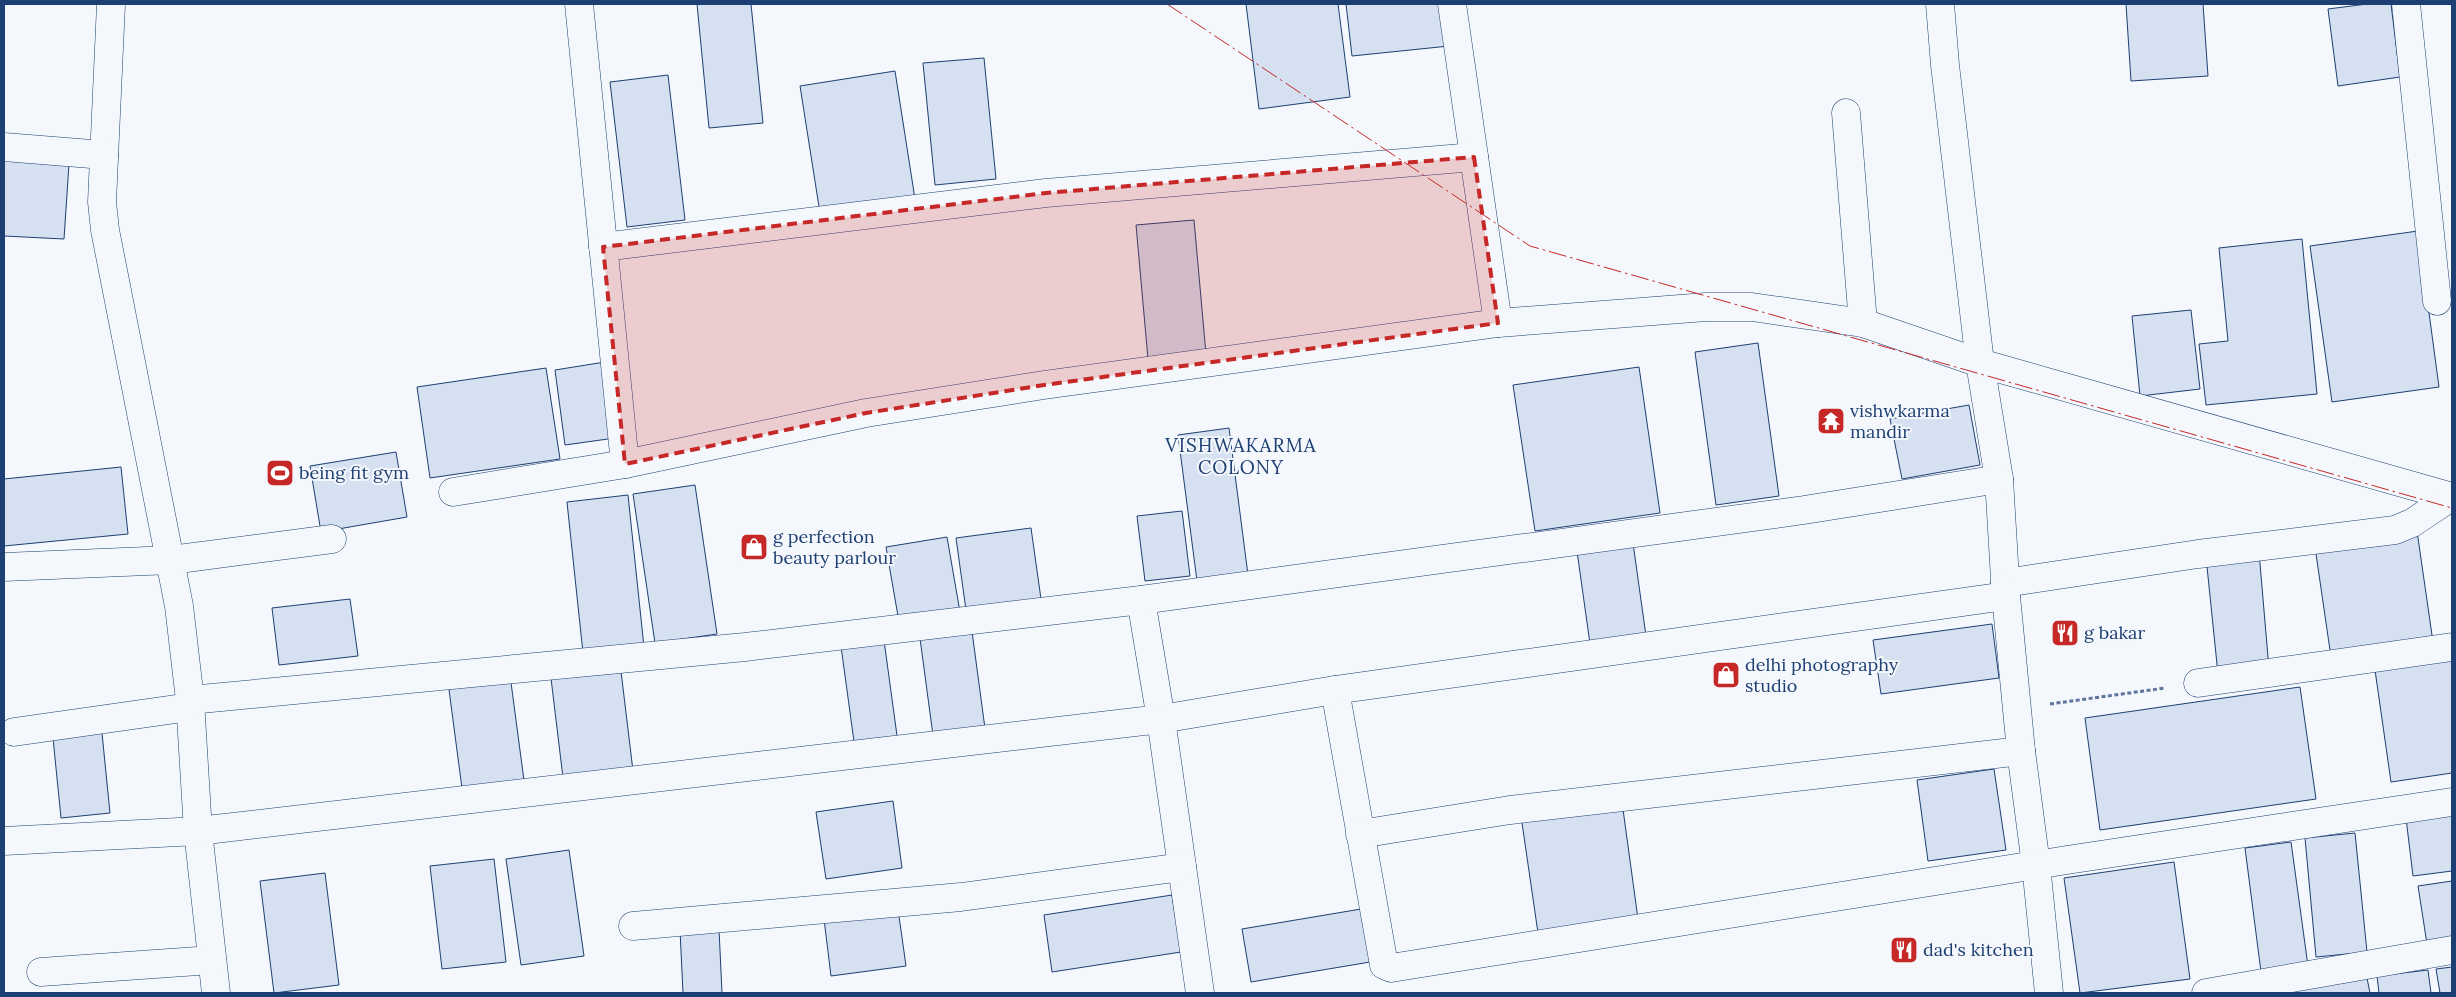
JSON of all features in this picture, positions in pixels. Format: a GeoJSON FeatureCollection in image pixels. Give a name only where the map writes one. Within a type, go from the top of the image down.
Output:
{"type":"FeatureCollection","features":[{"type":"Feature","properties":{"kind":"street"},"geometry":{"type":"LineString","coordinates":[[111,4],[102,202],[105,230],[171,560],[190,704],[198,831],[216,993]]}},
{"type":"Feature","properties":{"kind":"street"},"geometry":{"type":"LineString","coordinates":[[579,4],[625,464]]}},
{"type":"Feature","properties":{"kind":"street"},"geometry":{"type":"LineString","coordinates":[[1452,4],[1498,323]]}},
{"type":"Feature","properties":{"kind":"street"},"geometry":{"type":"LineString","coordinates":[[1940,4],[1949,100],[1980,363],[1999,479],[2005,589],[2018,709],[2020,751],[2036,864],[2048,993]]}},
{"type":"Feature","properties":{"kind":"street"},"geometry":{"type":"LineString","coordinates":[[2406,4],[2437,301]]}},
{"type":"Feature","properties":{"kind":"street"},"geometry":{"type":"LineString","coordinates":[[1846,113],[1863,323]]}},
{"type":"Feature","properties":{"kind":"street"},"geometry":{"type":"LineString","coordinates":[[4,147],[104,155]]}},
{"type":"Feature","properties":{"kind":"street"},"geometry":{"type":"LineString","coordinates":[[603,247],[1046,193],[1474,157]]}},
{"type":"Feature","properties":{"kind":"street"},"geometry":{"type":"LineString","coordinates":[[453,492],[625,464],[866,413],[1044,385],[1498,323],[1688,308],[1752,307],[1863,323],[1980,363],[2452,497]]}},
{"type":"Feature","properties":{"kind":"street"},"geometry":{"type":"LineString","coordinates":[[14,732],[190,704],[745,648],[1141,600],[1794,511],[1999,479]]}},
{"type":"Feature","properties":{"kind":"street"},"geometry":{"type":"LineString","coordinates":[[4,841],[198,831],[1161,719],[1335,690],[2005,589],[2198,554],[2395,530],[2412,523],[2452,497]]}},
{"type":"Feature","properties":{"kind":"street"},"geometry":{"type":"LineString","coordinates":[[4,567],[171,560],[332,539]]}},
{"type":"Feature","properties":{"kind":"street"},"geometry":{"type":"LineString","coordinates":[[1141,600],[1161,719],[1200,993]]}},
{"type":"Feature","properties":{"kind":"street"},"geometry":{"type":"LineString","coordinates":[[2198,684],[2452,647]]}},
{"type":"Feature","properties":{"kind":"street"},"geometry":{"type":"LineString","coordinates":[[1335,690],[1384,965],[1391,968],[2036,864],[2452,802]]}},
{"type":"Feature","properties":{"kind":"street"},"geometry":{"type":"LineString","coordinates":[[1360,834],[1510,810],[2020,751]]}},
{"type":"Feature","properties":{"kind":"street"},"geometry":{"type":"LineString","coordinates":[[633,926],[962,897],[1182,867]]}},
{"type":"Feature","properties":{"kind":"street"},"geometry":{"type":"LineString","coordinates":[[2206,993],[2452,950]]}},
{"type":"Feature","properties":{"kind":"street"},"geometry":{"type":"LineString","coordinates":[[41,972],[212,960]]}},
{"type":"Feature","properties":{"kind":"path"},"geometry":{"type":"LineString","coordinates":[[2018,709],[2198,684]]}},
{"type":"Feature","properties":{"kind":"highlighted area"},"geometry":{"type":"Polygon","coordinates":[[[1474,157],[1498,323],[1044,385],[866,413],[625,464],[603,247],[1046,193],[1474,157]]]}},
{"type":"Feature","properties":{"kind":"building"},"geometry":{"type":"Polygon","coordinates":[[[697,4],[751,4],[763,123],[709,128],[697,4]]]}},
{"type":"Feature","properties":{"kind":"building"},"geometry":{"type":"Polygon","coordinates":[[[1246,4],[1338,4],[1350,97],[1259,109],[1246,4]]]}},
{"type":"Feature","properties":{"kind":"building"},"geometry":{"type":"Polygon","coordinates":[[[1346,4],[1445,4],[1449,46],[1352,56],[1346,4]]]}},
{"type":"Feature","properties":{"kind":"building"},"geometry":{"type":"Polygon","coordinates":[[[2126,4],[2203,4],[2208,76],[2131,81],[2126,4]]]}},
{"type":"Feature","properties":{"kind":"building"},"geometry":{"type":"Polygon","coordinates":[[[2367,4],[2391,4],[2400,77],[2338,86],[2328,9],[2367,4]]]}},
{"type":"Feature","properties":{"kind":"building"},"geometry":{"type":"Polygon","coordinates":[[[984,58],[996,179],[935,185],[923,63],[984,58]]]}},
{"type":"Feature","properties":{"kind":"building"},"geometry":{"type":"Polygon","coordinates":[[[895,71],[915,199],[820,213],[800,86],[895,71]]]}},
{"type":"Feature","properties":{"kind":"building"},"geometry":{"type":"Polygon","coordinates":[[[668,75],[685,220],[627,227],[610,82],[668,75]]]}},
{"type":"Feature","properties":{"kind":"building"},"geometry":{"type":"Polygon","coordinates":[[[4,160],[69,164],[64,239],[4,236],[4,160]]]}},
{"type":"Feature","properties":{"kind":"building"},"geometry":{"type":"Polygon","coordinates":[[[1194,220],[1206,354],[1148,359],[1136,225],[1194,220]]]}},
{"type":"Feature","properties":{"kind":"building"},"geometry":{"type":"Polygon","coordinates":[[[2418,231],[2439,387],[2332,402],[2310,246],[2418,231]]]}},
{"type":"Feature","properties":{"kind":"building"},"geometry":{"type":"Polygon","coordinates":[[[2302,239],[2317,394],[2206,405],[2199,344],[2228,341],[2219,248],[2302,239]]]}},
{"type":"Feature","properties":{"kind":"building"},"geometry":{"type":"Polygon","coordinates":[[[2191,310],[2200,389],[2140,396],[2132,316],[2191,310]]]}},
{"type":"Feature","properties":{"kind":"building"},"geometry":{"type":"Polygon","coordinates":[[[1758,343],[1779,496],[1716,505],[1695,352],[1758,343]]]}},
{"type":"Feature","properties":{"kind":"building"},"geometry":{"type":"Polygon","coordinates":[[[605,362],[615,438],[565,445],[555,370],[605,362]]]}},
{"type":"Feature","properties":{"kind":"building"},"geometry":{"type":"Polygon","coordinates":[[[1639,367],[1660,513],[1535,531],[1513,385],[1639,367]]]}},
{"type":"Feature","properties":{"kind":"building"},"geometry":{"type":"Polygon","coordinates":[[[546,368],[560,459],[430,478],[417,387],[546,368]]]}},
{"type":"Feature","properties":{"kind":"building"},"geometry":{"type":"Polygon","coordinates":[[[1969,405],[1980,465],[1902,479],[1890,419],[1969,405]]]}},
{"type":"Feature","properties":{"kind":"building"},"geometry":{"type":"Polygon","coordinates":[[[1229,428],[1248,575],[1197,581],[1178,435],[1229,428]]]}},
{"type":"Feature","properties":{"kind":"building"},"geometry":{"type":"Polygon","coordinates":[[[396,452],[407,517],[321,532],[310,466],[396,452]]]}},
{"type":"Feature","properties":{"kind":"building"},"geometry":{"type":"Polygon","coordinates":[[[121,467],[128,534],[4,546],[4,479],[121,467]]]}},
{"type":"Feature","properties":{"kind":"building"},"geometry":{"type":"Polygon","coordinates":[[[695,485],[717,634],[655,643],[633,494],[695,485]]]}},
{"type":"Feature","properties":{"kind":"building"},"geometry":{"type":"Polygon","coordinates":[[[628,495],[644,647],[583,653],[567,502],[628,495]]]}},
{"type":"Feature","properties":{"kind":"building"},"geometry":{"type":"Polygon","coordinates":[[[1182,511],[1190,576],[1145,581],[1137,516],[1182,511]]]}},
{"type":"Feature","properties":{"kind":"building"},"geometry":{"type":"Polygon","coordinates":[[[1031,528],[1041,599],[966,610],[956,538],[1031,528]]]}},
{"type":"Feature","properties":{"kind":"building"},"geometry":{"type":"Polygon","coordinates":[[[2417,531],[2434,649],[2332,664],[2315,547],[2417,531]]]}},
{"type":"Feature","properties":{"kind":"building"},"geometry":{"type":"Polygon","coordinates":[[[1632,536],[1647,643],[1591,651],[1576,544],[1632,536]]]}},
{"type":"Feature","properties":{"kind":"building"},"geometry":{"type":"Polygon","coordinates":[[[947,537],[960,612],[899,622],[886,547],[947,537]]]}},
{"type":"Feature","properties":{"kind":"building"},"geometry":{"type":"Polygon","coordinates":[[[2259,552],[2269,669],[2218,674],[2206,557],[2259,552]]]}},
{"type":"Feature","properties":{"kind":"building"},"geometry":{"type":"Polygon","coordinates":[[[350,599],[358,656],[279,665],[272,608],[350,599]]]}},
{"type":"Feature","properties":{"kind":"building"},"geometry":{"type":"Polygon","coordinates":[[[971,624],[986,736],[934,743],[919,631],[971,624]]]}},
{"type":"Feature","properties":{"kind":"building"},"geometry":{"type":"Polygon","coordinates":[[[1992,624],[1999,678],[1881,694],[1873,640],[1992,624]]]}},
{"type":"Feature","properties":{"kind":"building"},"geometry":{"type":"Polygon","coordinates":[[[883,633],[898,743],[855,749],[840,639],[883,633]]]}},
{"type":"Feature","properties":{"kind":"building"},"geometry":{"type":"Polygon","coordinates":[[[2452,659],[2452,773],[2391,782],[2375,670],[2452,659]]]}},
{"type":"Feature","properties":{"kind":"building"},"geometry":{"type":"Polygon","coordinates":[[[620,663],[634,779],[564,786],[550,670],[620,663]]]}},
{"type":"Feature","properties":{"kind":"building"},"geometry":{"type":"Polygon","coordinates":[[[510,675],[525,788],[463,796],[448,682],[510,675]]]}},
{"type":"Feature","properties":{"kind":"building"},"geometry":{"type":"Polygon","coordinates":[[[2300,687],[2316,799],[2100,830],[2085,718],[2300,687]]]}},
{"type":"Feature","properties":{"kind":"building"},"geometry":{"type":"Polygon","coordinates":[[[102,733],[110,813],[61,818],[53,738],[102,733]]]}},
{"type":"Feature","properties":{"kind":"building"},"geometry":{"type":"Polygon","coordinates":[[[1994,769],[2006,850],[1928,861],[1917,780],[1994,769]]]}},
{"type":"Feature","properties":{"kind":"building"},"geometry":{"type":"Polygon","coordinates":[[[893,801],[902,868],[826,879],[816,812],[893,801]]]}},
{"type":"Feature","properties":{"kind":"building"},"geometry":{"type":"Polygon","coordinates":[[[1622,802],[1638,919],[1538,933],[1521,816],[1622,802]]]}},
{"type":"Feature","properties":{"kind":"building"},"geometry":{"type":"Polygon","coordinates":[[[2452,813],[2452,871],[2413,876],[2406,818],[2452,813]]]}},
{"type":"Feature","properties":{"kind":"building"},"geometry":{"type":"Polygon","coordinates":[[[2355,833],[2367,952],[2316,957],[2305,838],[2355,833]]]}},
{"type":"Feature","properties":{"kind":"building"},"geometry":{"type":"Polygon","coordinates":[[[2291,842],[2308,966],[2261,972],[2245,848],[2291,842]]]}},
{"type":"Feature","properties":{"kind":"building"},"geometry":{"type":"Polygon","coordinates":[[[569,850],[584,956],[521,965],[506,859],[569,850]]]}},
{"type":"Feature","properties":{"kind":"building"},"geometry":{"type":"Polygon","coordinates":[[[494,859],[506,962],[442,969],[430,866],[494,859]]]}},
{"type":"Feature","properties":{"kind":"building"},"geometry":{"type":"Polygon","coordinates":[[[2174,862],[2190,979],[2080,993],[2064,878],[2174,862]]]}},
{"type":"Feature","properties":{"kind":"building"},"geometry":{"type":"Polygon","coordinates":[[[325,873],[339,985],[274,993],[260,881],[325,873]]]}},
{"type":"Feature","properties":{"kind":"building"},"geometry":{"type":"Polygon","coordinates":[[[2452,881],[2452,940],[2427,944],[2418,886],[2452,881]]]}},
{"type":"Feature","properties":{"kind":"building"},"geometry":{"type":"Polygon","coordinates":[[[1172,895],[1181,952],[1052,972],[1044,915],[1172,895]]]}},
{"type":"Feature","properties":{"kind":"building"},"geometry":{"type":"Polygon","coordinates":[[[1367,908],[1376,961],[1251,982],[1242,929],[1367,908]]]}},
{"type":"Feature","properties":{"kind":"building"},"geometry":{"type":"Polygon","coordinates":[[[898,909],[906,966],[831,976],[824,919],[898,909]]]}},
{"type":"Feature","properties":{"kind":"building"},"geometry":{"type":"Polygon","coordinates":[[[719,929],[722,993],[683,993],[680,930],[719,929]]]}},
{"type":"Feature","properties":{"kind":"building"},"geometry":{"type":"Polygon","coordinates":[[[2452,967],[2452,993],[2440,993],[2436,969],[2452,967]]]}},
{"type":"Feature","properties":{"kind":"building"},"geometry":{"type":"Polygon","coordinates":[[[2428,970],[2431,993],[2379,993],[2377,976],[2428,970]]]}},
{"type":"Feature","properties":{"kind":"building"},"geometry":{"type":"Polygon","coordinates":[[[2367,978],[2370,993],[2272,993],[2367,978]]]}},
{"type":"Feature","properties":{"kind":"power"},"geometry":{"type":"LineString","coordinates":[[1167,4],[1530,246],[2452,508]]}},
{"type":"Feature","properties":{"kind":"place","name":"vishwkarma mandir"},"geometry":{"type":"Point","coordinates":[1831,421]}},
{"type":"Feature","properties":{"kind":"place","name":"being fit gym"},"geometry":{"type":"Point","coordinates":[280,473]}},
{"type":"Feature","properties":{"kind":"place","name":"g perfection beauty parlour"},"geometry":{"type":"Point","coordinates":[754,547]}},
{"type":"Feature","properties":{"kind":"place","name":"g bakar"},"geometry":{"type":"Point","coordinates":[2065,633]}},
{"type":"Feature","properties":{"kind":"place","name":"delhi photography studio"},"geometry":{"type":"Point","coordinates":[1726,675]}},
{"type":"Feature","properties":{"kind":"place","name":"dad's kitchen"},"geometry":{"type":"Point","coordinates":[1904,950]}},
{"type":"Feature","properties":{"kind":"district","name":"VISHWAKARMA COLONY"},"geometry":{"type":"Point","coordinates":[1241,456]}}]}
